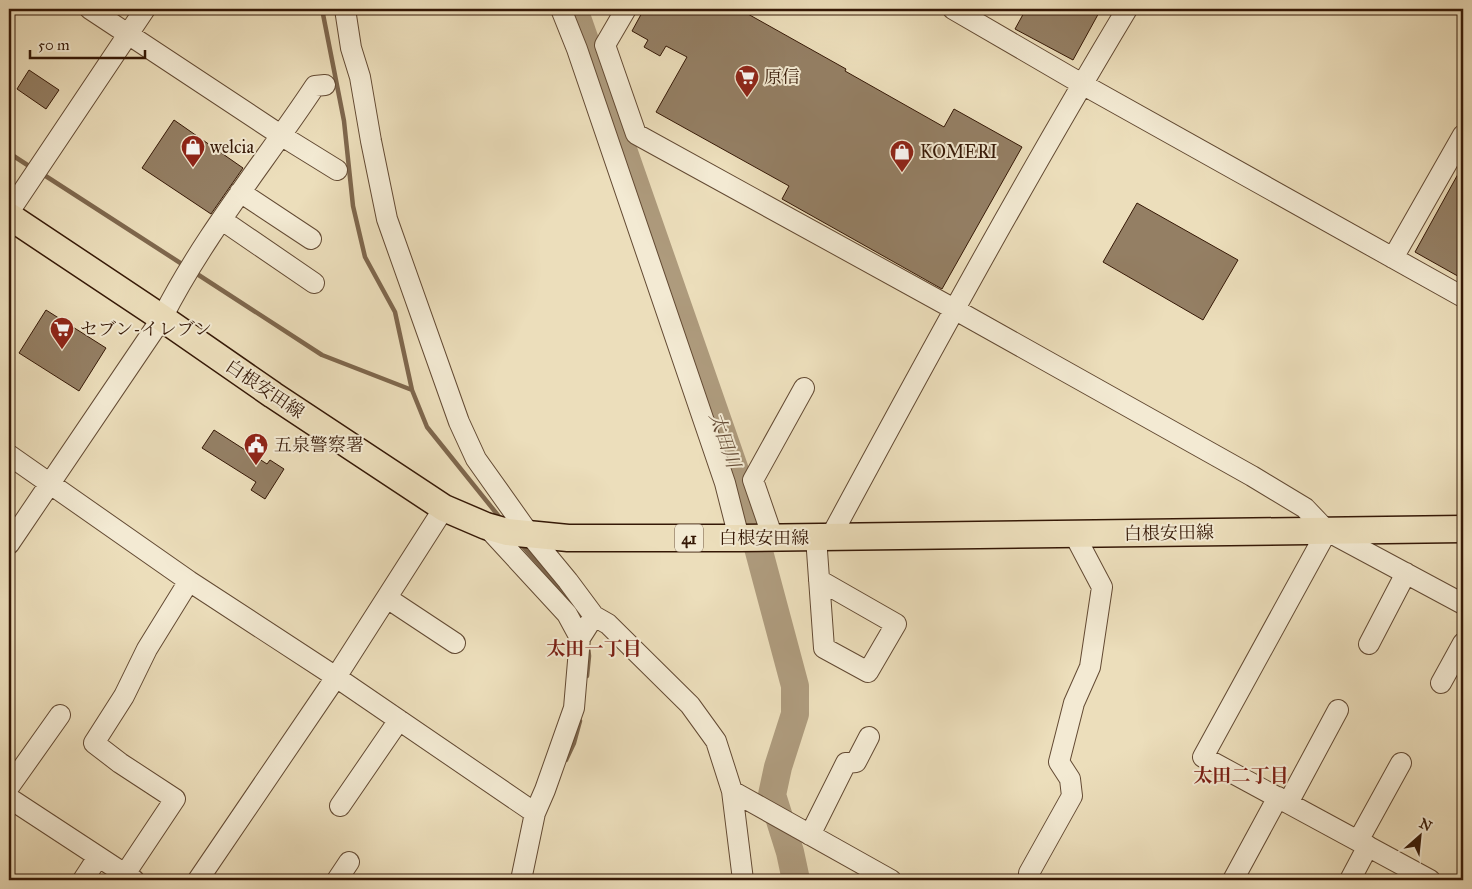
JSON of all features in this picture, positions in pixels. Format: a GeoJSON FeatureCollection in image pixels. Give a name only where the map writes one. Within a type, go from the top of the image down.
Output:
{"type":"FeatureCollection","features":[{"type":"Feature","properties":{"kind":"main road","name":"白根安田線"},"geometry":{"type":"LineString","coordinates":[[9,216],[162,318],[272,395],[444,508],[486,526],[507,532],[568,538],[823,538],[1463,530]]}},
{"type":"Feature","properties":{"kind":"street"},"geometry":{"type":"LineString","coordinates":[[90,9],[282,136],[337,170]]}},
{"type":"Feature","properties":{"kind":"street"},"geometry":{"type":"LineString","coordinates":[[9,212],[146,9]]}},
{"type":"Feature","properties":{"kind":"street"},"geometry":{"type":"LineString","coordinates":[[345,9],[351,48],[360,77],[371,141],[388,219],[459,422],[476,459],[530,535],[594,616],[608,624],[690,705],[716,741],[732,791],[743,880]]}},
{"type":"Feature","properties":{"kind":"street"},"geometry":{"type":"LineString","coordinates":[[561,9],[577,50],[725,482],[740,538]]}},
{"type":"Feature","properties":{"kind":"street"},"geometry":{"type":"LineString","coordinates":[[626,9],[605,45],[636,134],[1252,476],[1305,508],[1327,531],[1463,604]]}},
{"type":"Feature","properties":{"kind":"street"},"geometry":{"type":"LineString","coordinates":[[953,9],[1082,84],[1463,296]]}},
{"type":"Feature","properties":{"kind":"street"},"geometry":{"type":"LineString","coordinates":[[819,580],[896,624],[868,672],[824,648],[819,580],[823,538],[1082,84],[1127,9]]}},
{"type":"Feature","properties":{"kind":"street"},"geometry":{"type":"LineString","coordinates":[[9,544],[162,318],[176,289],[240,192],[282,136],[315,86],[325,85]]}},
{"type":"Feature","properties":{"kind":"street"},"geometry":{"type":"LineString","coordinates":[[1393,258],[1463,135]]}},
{"type":"Feature","properties":{"kind":"street"},"geometry":{"type":"LineString","coordinates":[[240,192],[311,239]]}},
{"type":"Feature","properties":{"kind":"street"},"geometry":{"type":"LineString","coordinates":[[222,220],[314,283]]}},
{"type":"Feature","properties":{"kind":"street"},"geometry":{"type":"LineString","coordinates":[[773,538],[753,480],[804,388]]}},
{"type":"Feature","properties":{"kind":"street"},"geometry":{"type":"LineString","coordinates":[[9,455],[189,581],[336,677],[535,813]]}},
{"type":"Feature","properties":{"kind":"street"},"geometry":{"type":"LineString","coordinates":[[198,880],[336,677],[444,508]]}},
{"type":"Feature","properties":{"kind":"street"},"geometry":{"type":"LineString","coordinates":[[486,526],[567,614],[580,638]]}},
{"type":"Feature","properties":{"kind":"street"},"geometry":{"type":"LineString","coordinates":[[1327,531],[1203,757],[1430,880]]}},
{"type":"Feature","properties":{"kind":"street"},"geometry":{"type":"LineString","coordinates":[[1029,873],[1072,796],[1070,778],[1059,762],[1074,703],[1090,667],[1102,587],[1074,534]]}},
{"type":"Feature","properties":{"kind":"street"},"geometry":{"type":"LineString","coordinates":[[1369,644],[1406,573]]}},
{"type":"Feature","properties":{"kind":"street"},"geometry":{"type":"LineString","coordinates":[[9,798],[130,877],[175,798],[120,763],[94,743],[124,696],[147,649],[189,581]]}},
{"type":"Feature","properties":{"kind":"street"},"geometry":{"type":"LineString","coordinates":[[387,598],[456,644]]}},
{"type":"Feature","properties":{"kind":"street"},"geometry":{"type":"LineString","coordinates":[[521,880],[535,813],[546,790],[574,708],[580,638],[594,616]]}},
{"type":"Feature","properties":{"kind":"street"},"geometry":{"type":"LineString","coordinates":[[1441,683],[1463,643]]}},
{"type":"Feature","properties":{"kind":"street"},"geometry":{"type":"LineString","coordinates":[[1233,880],[1338,710]]}},
{"type":"Feature","properties":{"kind":"street"},"geometry":{"type":"LineString","coordinates":[[9,787],[60,715]]}},
{"type":"Feature","properties":{"kind":"street"},"geometry":{"type":"LineString","coordinates":[[340,806],[399,720]]}},
{"type":"Feature","properties":{"kind":"street"},"geometry":{"type":"LineString","coordinates":[[810,835],[846,763],[856,762],[869,737]]}},
{"type":"Feature","properties":{"kind":"street"},"geometry":{"type":"LineString","coordinates":[[1350,880],[1363,844],[1401,763]]}},
{"type":"Feature","properties":{"kind":"street"},"geometry":{"type":"LineString","coordinates":[[732,791],[891,880]]}},
{"type":"Feature","properties":{"kind":"street"},"geometry":{"type":"LineString","coordinates":[[83,880],[98,857]]}},
{"type":"Feature","properties":{"kind":"street"},"geometry":{"type":"LineString","coordinates":[[337,880],[349,862]]}},
{"type":"Feature","properties":{"kind":"building"},"geometry":{"type":"Polygon","coordinates":[[[644,9],[739,9],[944,127],[954,109],[1022,147],[942,289],[782,199],[789,186],[656,112],[687,57],[666,46],[660,56],[644,47],[648,40],[632,31],[644,9]]]}},
{"type":"Feature","properties":{"kind":"building"},"geometry":{"type":"Polygon","coordinates":[[[1026,9],[1101,9],[1073,60],[1015,29],[1026,9]]]}},
{"type":"Feature","properties":{"kind":"building"},"geometry":{"type":"Polygon","coordinates":[[[29,70],[59,90],[46,109],[17,89],[29,70]]]}},
{"type":"Feature","properties":{"kind":"building","name":"welcia"},"geometry":{"type":"Polygon","coordinates":[[[174,120],[243,168],[211,214],[142,168],[174,120]]]}},
{"type":"Feature","properties":{"kind":"building"},"geometry":{"type":"Polygon","coordinates":[[[1463,165],[1463,279],[1415,252],[1463,165]]]}},
{"type":"Feature","properties":{"kind":"building"},"geometry":{"type":"Polygon","coordinates":[[[1137,203],[1238,260],[1203,320],[1103,262],[1137,203]]]}},
{"type":"Feature","properties":{"kind":"building","name":"セブン-イレブン"},"geometry":{"type":"Polygon","coordinates":[[[46,310],[106,348],[79,391],[19,353],[46,310]]]}},
{"type":"Feature","properties":{"kind":"building","name":"五泉警察署"},"geometry":{"type":"Polygon","coordinates":[[[214,430],[267,464],[270,460],[284,469],[265,499],[251,490],[256,482],[202,448],[214,430]]]}},
{"type":"Feature","properties":{"kind":"waterway"},"geometry":{"type":"LineString","coordinates":[[322,9],[344,121],[353,206],[365,257],[395,312],[412,390],[427,427],[501,519]]}},
{"type":"Feature","properties":{"kind":"waterway","name":"太田川"},"geometry":{"type":"LineString","coordinates":[[574,9],[745,499],[795,686],[795,714],[778,767],[772,795],[790,852],[796,880]]}},
{"type":"Feature","properties":{"kind":"waterway"},"geometry":{"type":"LineString","coordinates":[[9,153],[32,168]]}},
{"type":"Feature","properties":{"kind":"waterway"},"geometry":{"type":"LineString","coordinates":[[41,173],[185,266]]}},
{"type":"Feature","properties":{"kind":"waterway"},"geometry":{"type":"LineString","coordinates":[[194,272],[322,355],[412,390]]}},
{"type":"Feature","properties":{"kind":"waterway"},"geometry":{"type":"LineString","coordinates":[[520,543],[568,597]]}},
{"type":"Feature","properties":{"kind":"waterway"},"geometry":{"type":"LineString","coordinates":[[575,607],[584,622]]}},
{"type":"Feature","properties":{"kind":"waterway"},"geometry":{"type":"LineString","coordinates":[[587,676],[588,647]]}},
{"type":"Feature","properties":{"kind":"waterway"},"geometry":{"type":"LineString","coordinates":[[566,760],[574,743],[580,721]]}},
{"type":"Feature","properties":{"kind":"place","name":"原信"},"geometry":{"type":"Point","coordinates":[747,98]}},
{"type":"Feature","properties":{"kind":"place","name":"welcia"},"geometry":{"type":"Point","coordinates":[193,168]}},
{"type":"Feature","properties":{"kind":"place","name":"KOMERI"},"geometry":{"type":"Point","coordinates":[902,173]}},
{"type":"Feature","properties":{"kind":"place","name":"セブン-イレブン"},"geometry":{"type":"Point","coordinates":[62,350]}},
{"type":"Feature","properties":{"kind":"place","name":"五泉警察署"},"geometry":{"type":"Point","coordinates":[256,466]}},
{"type":"Feature","properties":{"kind":"district","name":"太田一丁目"},"geometry":{"type":"Point","coordinates":[594,648]}},
{"type":"Feature","properties":{"kind":"district","name":"太田二丁目"},"geometry":{"type":"Point","coordinates":[1241,775]}}]}
